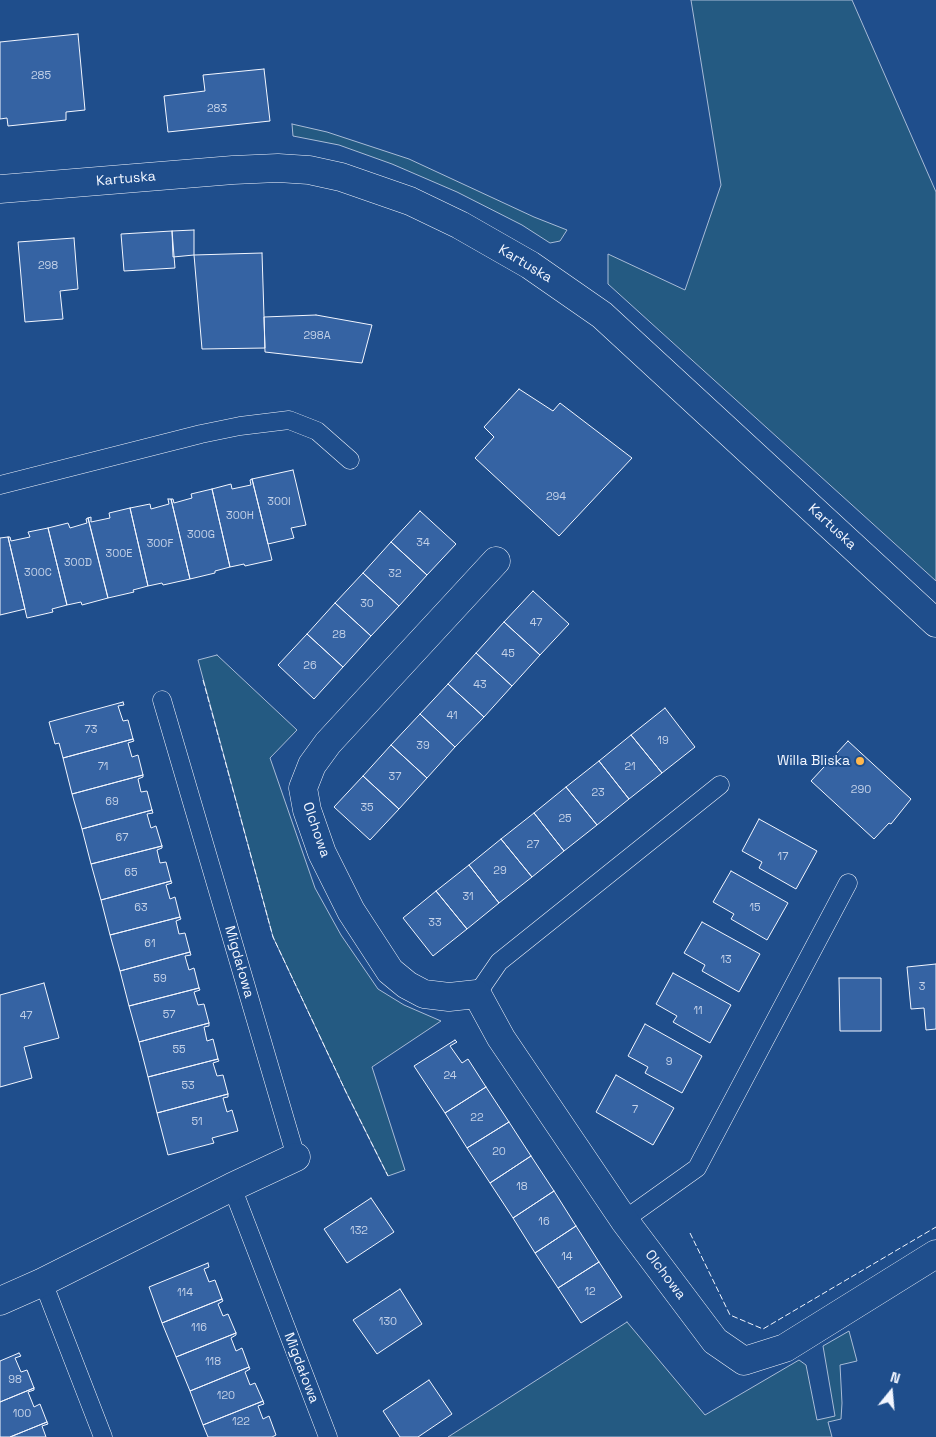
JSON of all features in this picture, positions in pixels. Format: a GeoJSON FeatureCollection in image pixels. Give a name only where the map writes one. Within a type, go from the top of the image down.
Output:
{"type":"FeatureCollection","features":[{"type":"Feature","properties":{"kind":"street","name":"Kartuska"},"geometry":{"type":"LineString","coordinates":[[0,189],[278,168],[309,170],[341,177],[410,201],[460,225],[530,265],[602,315],[936,623]]}},
{"type":"Feature","properties":{"kind":"street","name":"Olchowa"},"geometry":{"type":"LineString","coordinates":[[496,561],[328,743],[312,765],[303,788],[307,810],[322,853],[351,911],[390,972],[407,986],[424,994],[449,997],[477,994],[501,1038],[624,1220],[715,1341],[744,1361],[785,1348],[936,1254]]}},
{"type":"Feature","properties":{"kind":"street","name":"Migdałowa"},"geometry":{"type":"LineString","coordinates":[[0,1301],[43,1282],[296,1157]]}},
{"type":"Feature","properties":{"kind":"lane"},"geometry":{"type":"LineString","coordinates":[[0,485],[201,434],[240,426],[289,420],[317,431],[350,460]]}},
{"type":"Feature","properties":{"kind":"lane","name":"Migdałowa"},"geometry":{"type":"LineString","coordinates":[[162,700],[296,1157]]}},
{"type":"Feature","properties":{"kind":"lane"},"geometry":{"type":"LineString","coordinates":[[477,994],[499,962],[720,785]]}},
{"type":"Feature","properties":{"kind":"lane"},"geometry":{"type":"LineString","coordinates":[[624,1220],[697,1168],[848,884]]}},
{"type":"Feature","properties":{"kind":"lane","name":"Migdałowa"},"geometry":{"type":"LineString","coordinates":[[232,1187],[328,1437]]}},
{"type":"Feature","properties":{"kind":"lane"},"geometry":{"type":"LineString","coordinates":[[43,1282],[103,1437]]}},
{"type":"Feature","properties":{"kind":"shaded area"},"geometry":{"type":"Polygon","coordinates":[[[691,0],[852,0],[936,192],[936,581],[608,284],[608,254],[685,290],[721,185],[691,0]]]}},
{"type":"Feature","properties":{"kind":"shaded area"},"geometry":{"type":"Polygon","coordinates":[[[292,124],[327,132],[409,159],[534,217],[567,230],[560,241],[550,243],[522,225],[457,192],[392,164],[339,145],[293,136],[292,124]]]}},
{"type":"Feature","properties":{"kind":"shaded area"},"geometry":{"type":"Polygon","coordinates":[[[217,655],[297,730],[270,758],[315,888],[341,935],[378,989],[404,1005],[441,1021],[372,1067],[405,1170],[388,1176],[273,937],[198,660],[217,655]]]}},
{"type":"Feature","properties":{"kind":"shaded area"},"geometry":{"type":"Polygon","coordinates":[[[627,1322],[705,1415],[799,1360],[806,1365],[817,1420],[835,1416],[823,1346],[849,1331],[857,1361],[840,1365],[841,1419],[828,1422],[832,1437],[448,1437],[627,1322]]]}},
{"type":"Feature","properties":{"kind":"building"},"geometry":{"type":"Polygon","coordinates":[[[78,34],[85,110],[66,112],[66,120],[8,126],[7,118],[0,119],[0,42],[78,34]]]}},
{"type":"Feature","properties":{"kind":"building"},"geometry":{"type":"Polygon","coordinates":[[[264,69],[270,121],[168,132],[164,96],[205,91],[203,75],[264,69]]]}},
{"type":"Feature","properties":{"kind":"building"},"geometry":{"type":"Polygon","coordinates":[[[194,230],[194,255],[173,257],[172,231],[194,230]]]}},
{"type":"Feature","properties":{"kind":"building"},"geometry":{"type":"Polygon","coordinates":[[[172,231],[175,268],[124,271],[121,234],[172,231]]]}},
{"type":"Feature","properties":{"kind":"building"},"geometry":{"type":"Polygon","coordinates":[[[74,238],[78,289],[60,291],[63,319],[25,322],[18,242],[74,238]]]}},
{"type":"Feature","properties":{"kind":"building"},"geometry":{"type":"Polygon","coordinates":[[[262,253],[265,348],[202,349],[194,255],[262,253]]]}},
{"type":"Feature","properties":{"kind":"building"},"geometry":{"type":"Polygon","coordinates":[[[316,315],[372,325],[362,363],[265,352],[264,317],[316,315]]]}},
{"type":"Feature","properties":{"kind":"building"},"geometry":{"type":"Polygon","coordinates":[[[519,389],[553,411],[560,403],[632,458],[559,536],[475,458],[494,437],[484,427],[519,389]]]}},
{"type":"Feature","properties":{"kind":"building"},"geometry":{"type":"Polygon","coordinates":[[[293,470],[306,525],[291,528],[294,538],[268,544],[252,479],[293,470]]]}},
{"type":"Feature","properties":{"kind":"building"},"geometry":{"type":"Polygon","coordinates":[[[252,479],[272,560],[230,567],[212,489],[231,484],[232,489],[251,485],[250,480],[252,479]]]}},
{"type":"Feature","properties":{"kind":"building"},"geometry":{"type":"Polygon","coordinates":[[[212,489],[230,567],[190,579],[171,499],[173,499],[174,503],[192,498],[191,494],[212,489]]]}},
{"type":"Feature","properties":{"kind":"building"},"geometry":{"type":"Polygon","coordinates":[[[168,499],[171,499],[190,579],[148,586],[130,508],[150,504],[151,509],[169,504],[168,499]]]}},
{"type":"Feature","properties":{"kind":"building"},"geometry":{"type":"Polygon","coordinates":[[[130,508],[148,586],[133,590],[134,592],[108,598],[88,518],[91,517],[91,522],[110,518],[109,513],[130,508]]]}},
{"type":"Feature","properties":{"kind":"building"},"geometry":{"type":"Polygon","coordinates":[[[420,511],[456,544],[427,575],[391,542],[420,511]]]}},
{"type":"Feature","properties":{"kind":"building"},"geometry":{"type":"Polygon","coordinates":[[[88,518],[108,598],[82,605],[81,602],[67,605],[48,528],[68,523],[70,528],[87,523],[86,519],[88,518]]]}},
{"type":"Feature","properties":{"kind":"building"},"geometry":{"type":"Polygon","coordinates":[[[48,528],[67,605],[52,609],[53,612],[27,618],[8,537],[10,537],[11,541],[30,537],[28,532],[48,528]]]}},
{"type":"Feature","properties":{"kind":"building"},"geometry":{"type":"Polygon","coordinates":[[[8,537],[25,609],[0,615],[0,538],[8,537]]]}},
{"type":"Feature","properties":{"kind":"building"},"geometry":{"type":"Polygon","coordinates":[[[391,542],[427,575],[399,606],[363,573],[391,542]]]}},
{"type":"Feature","properties":{"kind":"building"},"geometry":{"type":"Polygon","coordinates":[[[363,573],[399,606],[371,636],[335,603],[363,573]]]}},
{"type":"Feature","properties":{"kind":"building"},"geometry":{"type":"Polygon","coordinates":[[[533,591],[569,624],[540,655],[504,622],[533,591]]]}},
{"type":"Feature","properties":{"kind":"building"},"geometry":{"type":"Polygon","coordinates":[[[335,603],[371,636],[343,667],[307,634],[335,603]]]}},
{"type":"Feature","properties":{"kind":"building"},"geometry":{"type":"Polygon","coordinates":[[[504,622],[540,655],[512,686],[476,653],[504,622]]]}},
{"type":"Feature","properties":{"kind":"building"},"geometry":{"type":"Polygon","coordinates":[[[307,634],[343,667],[314,699],[278,665],[307,634]]]}},
{"type":"Feature","properties":{"kind":"building"},"geometry":{"type":"Polygon","coordinates":[[[476,653],[512,686],[484,717],[448,684],[476,653]]]}},
{"type":"Feature","properties":{"kind":"building"},"geometry":{"type":"Polygon","coordinates":[[[448,684],[484,717],[455,747],[420,714],[448,684]]]}},
{"type":"Feature","properties":{"kind":"building"},"geometry":{"type":"Polygon","coordinates":[[[123,702],[124,705],[118,706],[123,721],[128,720],[133,739],[63,758],[59,743],[55,744],[49,722],[123,702]]]}},
{"type":"Feature","properties":{"kind":"building"},"geometry":{"type":"Polygon","coordinates":[[[665,708],[695,747],[662,773],[631,735],[665,708]]]}},
{"type":"Feature","properties":{"kind":"building"},"geometry":{"type":"Polygon","coordinates":[[[420,714],[455,747],[427,778],[391,745],[420,714]]]}},
{"type":"Feature","properties":{"kind":"building"},"geometry":{"type":"Polygon","coordinates":[[[631,735],[662,773],[629,799],[599,761],[631,735]]]}},
{"type":"Feature","properties":{"kind":"building"},"geometry":{"type":"Polygon","coordinates":[[[133,739],[134,741],[128,743],[132,757],[138,755],[143,775],[72,794],[63,758],[133,739]]]}},
{"type":"Feature","properties":{"kind":"building"},"geometry":{"type":"Polygon","coordinates":[[[848,741],[911,799],[891,824],[889,823],[874,839],[811,781],[848,741]]]}},
{"type":"Feature","properties":{"kind":"building"},"geometry":{"type":"Polygon","coordinates":[[[391,745],[427,778],[399,809],[363,776],[391,745]]]}},
{"type":"Feature","properties":{"kind":"building"},"geometry":{"type":"Polygon","coordinates":[[[599,761],[629,799],[597,825],[566,787],[599,761]]]}},
{"type":"Feature","properties":{"kind":"building"},"geometry":{"type":"Polygon","coordinates":[[[143,775],[143,777],[138,779],[141,792],[147,791],[152,810],[82,829],[72,794],[143,775]]]}},
{"type":"Feature","properties":{"kind":"building"},"geometry":{"type":"Polygon","coordinates":[[[363,776],[399,809],[370,840],[334,807],[363,776]]]}},
{"type":"Feature","properties":{"kind":"building"},"geometry":{"type":"Polygon","coordinates":[[[566,787],[597,825],[564,851],[534,813],[566,787]]]}},
{"type":"Feature","properties":{"kind":"building"},"geometry":{"type":"Polygon","coordinates":[[[152,810],[153,813],[147,814],[151,828],[156,826],[162,846],[91,864],[82,829],[152,810]]]}},
{"type":"Feature","properties":{"kind":"building"},"geometry":{"type":"Polygon","coordinates":[[[534,813],[564,851],[532,877],[501,839],[534,813]]]}},
{"type":"Feature","properties":{"kind":"building"},"geometry":{"type":"Polygon","coordinates":[[[759,819],[817,851],[796,889],[759,868],[762,862],[742,851],[759,819]]]}},
{"type":"Feature","properties":{"kind":"building"},"geometry":{"type":"Polygon","coordinates":[[[501,839],[532,877],[499,903],[469,865],[501,839]]]}},
{"type":"Feature","properties":{"kind":"building"},"geometry":{"type":"Polygon","coordinates":[[[162,846],[162,848],[157,850],[160,863],[166,862],[171,881],[101,900],[91,864],[162,846]]]}},
{"type":"Feature","properties":{"kind":"building"},"geometry":{"type":"Polygon","coordinates":[[[469,865],[499,903],[467,929],[436,891],[469,865]]]}},
{"type":"Feature","properties":{"kind":"building"},"geometry":{"type":"Polygon","coordinates":[[[731,871],[788,903],[767,940],[731,919],[734,914],[713,902],[731,871]]]}},
{"type":"Feature","properties":{"kind":"building"},"geometry":{"type":"Polygon","coordinates":[[[171,881],[172,883],[166,885],[170,899],[175,897],[180,917],[110,935],[101,900],[171,881]]]}},
{"type":"Feature","properties":{"kind":"building"},"geometry":{"type":"Polygon","coordinates":[[[436,891],[467,929],[433,956],[403,918],[436,891]]]}},
{"type":"Feature","properties":{"kind":"building"},"geometry":{"type":"Polygon","coordinates":[[[180,917],[181,919],[176,921],[179,934],[185,933],[190,952],[120,971],[110,935],[180,917]]]}},
{"type":"Feature","properties":{"kind":"building"},"geometry":{"type":"Polygon","coordinates":[[[702,922],[760,954],[739,992],[702,971],[705,965],[684,953],[702,922]]]}},
{"type":"Feature","properties":{"kind":"building"},"geometry":{"type":"Polygon","coordinates":[[[190,952],[191,955],[185,956],[189,970],[194,968],[199,988],[129,1006],[120,971],[190,952]]]}},
{"type":"Feature","properties":{"kind":"building"},"geometry":{"type":"Polygon","coordinates":[[[936,964],[936,1029],[926,1030],[924,1008],[911,1009],[907,967],[936,964]]]}},
{"type":"Feature","properties":{"kind":"building"},"geometry":{"type":"Polygon","coordinates":[[[673,973],[731,1005],[710,1043],[673,1022],[677,1016],[656,1004],[673,973]]]}},
{"type":"Feature","properties":{"kind":"building"},"geometry":{"type":"Polygon","coordinates":[[[839,978],[881,978],[881,1031],[840,1031],[839,978]]]}},
{"type":"Feature","properties":{"kind":"building"},"geometry":{"type":"Polygon","coordinates":[[[44,983],[59,1038],[24,1047],[32,1078],[0,1087],[0,995],[44,983]]]}},
{"type":"Feature","properties":{"kind":"building"},"geometry":{"type":"Polygon","coordinates":[[[199,988],[200,990],[194,992],[198,1005],[204,1004],[209,1023],[139,1042],[129,1006],[199,988]]]}},
{"type":"Feature","properties":{"kind":"building"},"geometry":{"type":"Polygon","coordinates":[[[209,1023],[209,1026],[204,1027],[207,1041],[213,1039],[218,1059],[148,1077],[139,1042],[209,1023]]]}},
{"type":"Feature","properties":{"kind":"building"},"geometry":{"type":"Polygon","coordinates":[[[645,1024],[702,1056],[682,1093],[645,1073],[648,1067],[628,1056],[645,1024]]]}},
{"type":"Feature","properties":{"kind":"building"},"geometry":{"type":"Polygon","coordinates":[[[455,1040],[457,1042],[450,1046],[462,1063],[468,1059],[486,1087],[445,1113],[414,1066],[455,1040]]]}},
{"type":"Feature","properties":{"kind":"building"},"geometry":{"type":"Polygon","coordinates":[[[218,1059],[219,1061],[213,1063],[217,1076],[223,1075],[228,1094],[157,1113],[148,1077],[218,1059]]]}},
{"type":"Feature","properties":{"kind":"building"},"geometry":{"type":"Polygon","coordinates":[[[616,1075],[674,1108],[653,1145],[596,1112],[616,1075]]]}},
{"type":"Feature","properties":{"kind":"building"},"geometry":{"type":"Polygon","coordinates":[[[486,1087],[509,1122],[467,1148],[445,1113],[486,1087]]]}},
{"type":"Feature","properties":{"kind":"building"},"geometry":{"type":"Polygon","coordinates":[[[228,1094],[228,1097],[223,1098],[227,1112],[232,1110],[238,1131],[212,1138],[214,1143],[168,1155],[157,1113],[228,1094]]]}},
{"type":"Feature","properties":{"kind":"building"},"geometry":{"type":"Polygon","coordinates":[[[509,1122],[531,1156],[490,1183],[467,1148],[509,1122]]]}},
{"type":"Feature","properties":{"kind":"building"},"geometry":{"type":"Polygon","coordinates":[[[531,1156],[554,1191],[513,1218],[490,1183],[531,1156]]]}},
{"type":"Feature","properties":{"kind":"building"},"geometry":{"type":"Polygon","coordinates":[[[554,1191],[576,1226],[535,1253],[513,1218],[554,1191]]]}},
{"type":"Feature","properties":{"kind":"building"},"geometry":{"type":"Polygon","coordinates":[[[371,1198],[394,1232],[347,1263],[324,1229],[371,1198]]]}},
{"type":"Feature","properties":{"kind":"building"},"geometry":{"type":"Polygon","coordinates":[[[576,1226],[599,1262],[558,1288],[535,1253],[576,1226]]]}},
{"type":"Feature","properties":{"kind":"building"},"geometry":{"type":"Polygon","coordinates":[[[599,1262],[622,1297],[581,1323],[558,1288],[599,1262]]]}},
{"type":"Feature","properties":{"kind":"building"},"geometry":{"type":"Polygon","coordinates":[[[208,1263],[209,1267],[204,1269],[209,1282],[215,1280],[222,1299],[162,1323],[149,1287],[208,1263]]]}},
{"type":"Feature","properties":{"kind":"building"},"geometry":{"type":"Polygon","coordinates":[[[400,1289],[422,1324],[377,1354],[353,1320],[400,1289]]]}},
{"type":"Feature","properties":{"kind":"building"},"geometry":{"type":"Polygon","coordinates":[[[222,1299],[223,1301],[218,1304],[223,1316],[228,1314],[236,1333],[176,1357],[162,1323],[222,1299]]]}},
{"type":"Feature","properties":{"kind":"building"},"geometry":{"type":"Polygon","coordinates":[[[236,1333],[231,1338],[236,1351],[242,1348],[249,1367],[190,1391],[176,1357],[236,1333]]]}},
{"type":"Feature","properties":{"kind":"building"},"geometry":{"type":"Polygon","coordinates":[[[19,1353],[21,1356],[15,1358],[21,1372],[27,1370],[34,1388],[0,1402],[0,1361],[19,1353]]]}},
{"type":"Feature","properties":{"kind":"building"},"geometry":{"type":"Polygon","coordinates":[[[249,1367],[250,1369],[245,1372],[250,1385],[255,1383],[263,1401],[203,1425],[190,1391],[249,1367]]]}},
{"type":"Feature","properties":{"kind":"building"},"geometry":{"type":"Polygon","coordinates":[[[429,1380],[452,1414],[418,1437],[400,1437],[383,1411],[429,1380]]]}},
{"type":"Feature","properties":{"kind":"building"},"geometry":{"type":"Polygon","coordinates":[[[34,1388],[34,1390],[28,1392],[34,1407],[40,1404],[47,1422],[10,1437],[0,1437],[0,1402],[34,1388]]]}},
{"type":"Feature","properties":{"kind":"building"},"geometry":{"type":"Polygon","coordinates":[[[263,1401],[264,1404],[258,1406],[263,1419],[269,1416],[276,1435],[272,1437],[208,1437],[203,1425],[263,1401]]]}},
{"type":"Feature","properties":{"kind":"building"},"geometry":{"type":"Polygon","coordinates":[[[47,1422],[48,1424],[42,1426],[46,1437],[10,1437],[47,1422]]]}},
{"type":"Feature","properties":{"kind":"fence"},"geometry":{"type":"LineString","coordinates":[[203,680],[273,937],[388,1176]]}},
{"type":"Feature","properties":{"kind":"fence"},"geometry":{"type":"LineString","coordinates":[[690,1233],[730,1315],[763,1329],[936,1227]]}},
{"type":"Feature","properties":{"kind":"place","name":"Willa Bliska"},"geometry":{"type":"Point","coordinates":[860,761]}}]}
